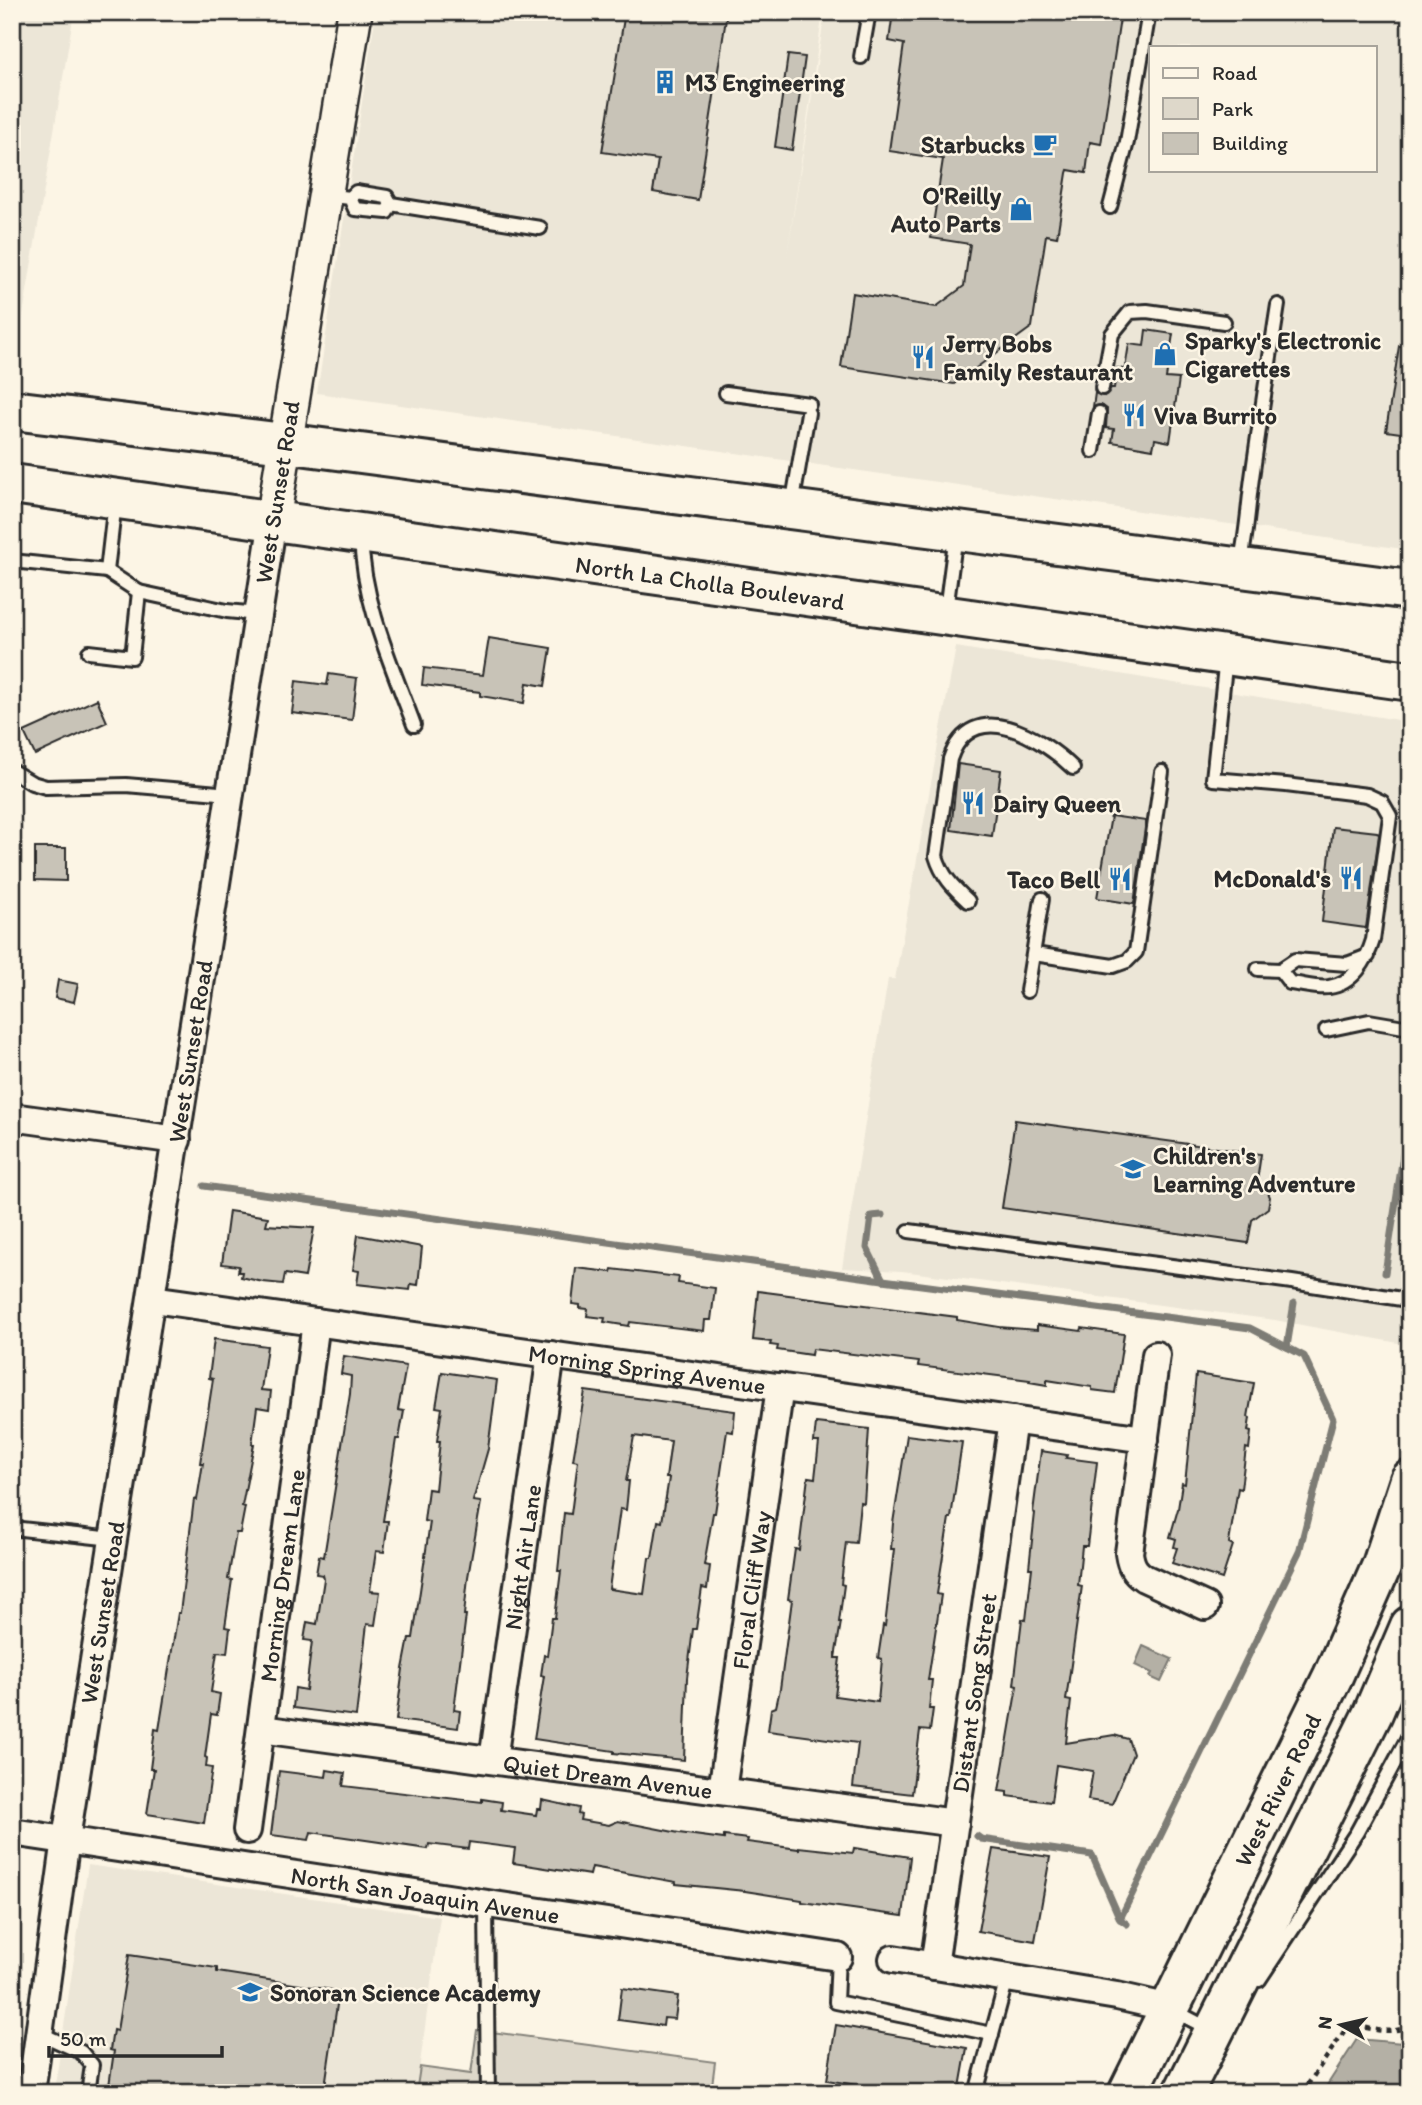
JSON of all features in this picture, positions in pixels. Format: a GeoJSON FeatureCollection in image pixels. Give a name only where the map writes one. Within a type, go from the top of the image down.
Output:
{"type":"FeatureCollection","features":[{"type":"Feature","properties":{"kind":"main road"},"geometry":{"type":"LineString","coordinates":[[12,410],[1410,590]]}},
{"type":"Feature","properties":{"kind":"main road","name":"North La Cholla Boulevard"},"geometry":{"type":"LineString","coordinates":[[12,484],[1410,681]]}},
{"type":"Feature","properties":{"kind":"main road","name":"West River Road"},"geometry":{"type":"LineString","coordinates":[[1128,2093],[1333,1676],[1382,1565],[1410,1480]]}},
{"type":"Feature","properties":{"kind":"main road","name":"West River Road"},"geometry":{"type":"LineString","coordinates":[[1183,2093],[1367,1725],[1410,1626]]}},
{"type":"Feature","properties":{"kind":"street","name":"West Sunset Road"},"geometry":{"type":"LineString","coordinates":[[31,2093],[66,1839],[284,443],[338,196],[355,12]]}},
{"type":"Feature","properties":{"kind":"street"},"geometry":{"type":"LineString","coordinates":[[12,1117],[177,1140]]}},
{"type":"Feature","properties":{"kind":"street","name":"Morning Spring Avenue"},"geometry":{"type":"LineString","coordinates":[[152,1299],[1145,1439]]}},
{"type":"Feature","properties":{"kind":"street","name":"Morning Dream Lane"},"geometry":{"type":"LineString","coordinates":[[247,1830],[316,1322]]}},
{"type":"Feature","properties":{"kind":"street","name":"Night Air Lane"},"geometry":{"type":"LineString","coordinates":[[493,1760],[551,1355]]}},
{"type":"Feature","properties":{"kind":"street"},"geometry":{"type":"LineString","coordinates":[[1156,1355],[1129,1553],[1130,1565],[1144,1578],[1205,1606]]}},
{"type":"Feature","properties":{"kind":"street","name":"Floral Cliff Way"},"geometry":{"type":"LineString","coordinates":[[722,1791],[780,1387]]}},
{"type":"Feature","properties":{"kind":"street","name":"Distant Song Street"},"geometry":{"type":"LineString","coordinates":[[934,1966],[1013,1420]]}},
{"type":"Feature","properties":{"kind":"street","name":"Quiet Dream Avenue"},"geometry":{"type":"LineString","coordinates":[[261,1729],[955,1823]]}},
{"type":"Feature","properties":{"kind":"street","name":"North San Joaquin Avenue"},"geometry":{"type":"LineString","coordinates":[[12,1832],[838,1957]]}},
{"type":"Feature","properties":{"kind":"street"},"geometry":{"type":"LineString","coordinates":[[892,1959],[1117,1996],[1170,2008]]}},
{"type":"Feature","properties":{"kind":"lane"},"geometry":{"type":"LineString","coordinates":[[862,57],[869,12]]}},
{"type":"Feature","properties":{"kind":"lane"},"geometry":{"type":"LineString","coordinates":[[1110,207],[1127,142],[1149,12]]}},
{"type":"Feature","properties":{"kind":"lane"},"geometry":{"type":"LineString","coordinates":[[338,196],[355,209],[387,212],[391,204],[540,228]]}},
{"type":"Feature","properties":{"kind":"lane"},"geometry":{"type":"LineString","coordinates":[[1240,567],[1247,536],[1252,475],[1278,305]]}},
{"type":"Feature","properties":{"kind":"lane"},"geometry":{"type":"LineString","coordinates":[[1102,387],[1112,334],[1130,312],[1147,310],[1224,322]]}},
{"type":"Feature","properties":{"kind":"lane"},"geometry":{"type":"LineString","coordinates":[[726,393],[808,409],[792,509]]}},
{"type":"Feature","properties":{"kind":"lane"},"geometry":{"type":"LineString","coordinates":[[1093,451],[1099,413]]}},
{"type":"Feature","properties":{"kind":"lane"},"geometry":{"type":"LineString","coordinates":[[107,571],[116,499]]}},
{"type":"Feature","properties":{"kind":"lane"},"geometry":{"type":"LineString","coordinates":[[945,615],[956,530]]}},
{"type":"Feature","properties":{"kind":"lane"},"geometry":{"type":"LineString","coordinates":[[361,532],[365,587],[381,638],[414,724]]}},
{"type":"Feature","properties":{"kind":"lane"},"geometry":{"type":"LineString","coordinates":[[12,561],[107,571],[139,593],[227,611],[258,614]]}},
{"type":"Feature","properties":{"kind":"lane"},"geometry":{"type":"LineString","coordinates":[[89,652],[132,657],[139,593]]}},
{"type":"Feature","properties":{"kind":"lane"},"geometry":{"type":"LineString","coordinates":[[1226,655],[1213,779],[1367,795],[1382,803],[1390,816],[1373,940],[1368,956],[1345,981],[1329,987],[1290,983],[1280,970]]}},
{"type":"Feature","properties":{"kind":"lane"},"geometry":{"type":"LineString","coordinates":[[968,901],[947,881],[940,871],[936,856],[950,759],[962,736],[972,728],[984,725],[1014,729],[1059,754],[1073,768]]}},
{"type":"Feature","properties":{"kind":"lane"},"geometry":{"type":"LineString","coordinates":[[12,771],[32,783],[46,787],[126,785],[230,794]]}},
{"type":"Feature","properties":{"kind":"lane"},"geometry":{"type":"LineString","coordinates":[[1034,954],[1113,965],[1127,961],[1136,953],[1162,772]]}},
{"type":"Feature","properties":{"kind":"lane"},"geometry":{"type":"LineString","coordinates":[[1027,991],[1041,899]]}},
{"type":"Feature","properties":{"kind":"lane"},"geometry":{"type":"LineString","coordinates":[[1258,969],[1280,970],[1295,960],[1347,964],[1368,956]]}},
{"type":"Feature","properties":{"kind":"lane"},"geometry":{"type":"LineString","coordinates":[[1326,1030],[1369,1021],[1410,1028]]}},
{"type":"Feature","properties":{"kind":"lane"},"geometry":{"type":"LineString","coordinates":[[909,1231],[1292,1282],[1409,1301]]}},
{"type":"Feature","properties":{"kind":"lane"},"geometry":{"type":"LineString","coordinates":[[12,1528],[113,1539]]}},
{"type":"Feature","properties":{"kind":"lane"},"geometry":{"type":"LineString","coordinates":[[1170,2008],[1213,2031],[1230,2021],[1357,1832],[1410,1734]]}},
{"type":"Feature","properties":{"kind":"lane"},"geometry":{"type":"LineString","coordinates":[[486,1904],[488,2093]]}},
{"type":"Feature","properties":{"kind":"lane"},"geometry":{"type":"LineString","coordinates":[[838,1957],[836,2002],[992,2034]]}},
{"type":"Feature","properties":{"kind":"lane"},"geometry":{"type":"LineString","coordinates":[[976,2093],[1007,1978]]}},
{"type":"Feature","properties":{"kind":"lane"},"geometry":{"type":"LineString","coordinates":[[39,2033],[81,2052],[92,2065],[88,2093]]}},
{"type":"Feature","properties":{"kind":"path"},"geometry":{"type":"LineString","coordinates":[[1302,2093],[1351,2024],[1387,2032],[1410,2025]]}},
{"type":"Feature","properties":{"kind":"shaded area"},"geometry":{"type":"Polygon","coordinates":[[[12,12],[74,12],[16,356],[12,356],[12,12]]]}},
{"type":"Feature","properties":{"kind":"shaded area"},"geometry":{"type":"Polygon","coordinates":[[[376,12],[823,12],[787,256],[825,12],[1410,12],[1410,550],[317,393],[376,12]]]}},
{"type":"Feature","properties":{"kind":"shaded area"},"geometry":{"type":"Polygon","coordinates":[[[956,647],[1410,722],[1409,1345],[1275,1320],[902,1271],[842,1268],[888,979],[895,979],[956,647]]]}},
{"type":"Feature","properties":{"kind":"shaded area"},"geometry":{"type":"Polygon","coordinates":[[[1143,1646],[1172,1659],[1161,1682],[1150,1677],[1152,1673],[1135,1665],[1143,1646]]]}},
{"type":"Feature","properties":{"kind":"shaded area","name":"Sonoran Science Academy"},"geometry":{"type":"Polygon","coordinates":[[[88,1865],[440,1917],[416,2093],[54,2093],[88,1865]]]}},
{"type":"Feature","properties":{"kind":"shaded area"},"geometry":{"type":"Polygon","coordinates":[[[1357,2039],[1403,2043],[1410,2039],[1410,2093],[1322,2093],[1357,2039]]]}},
{"type":"Feature","properties":{"kind":"green space"},"geometry":{"type":"Polygon","coordinates":[[[477,2030],[715,2062],[711,2093],[416,2093],[420,2067],[471,2074],[477,2030]]]}},
{"type":"Feature","properties":{"kind":"building","name":"M3 Engineering"},"geometry":{"type":"Polygon","coordinates":[[[625,12],[727,12],[698,200],[653,192],[658,160],[602,152],[625,12]]]}},
{"type":"Feature","properties":{"kind":"building"},"geometry":{"type":"Polygon","coordinates":[[[893,12],[1121,12],[1101,144],[1090,142],[1086,173],[1068,170],[1057,237],[1046,235],[1032,327],[954,384],[841,367],[852,293],[936,307],[964,286],[970,244],[931,238],[943,159],[889,151],[904,44],[889,41],[893,12]]]}},
{"type":"Feature","properties":{"kind":"building"},"geometry":{"type":"Polygon","coordinates":[[[788,55],[805,57],[792,150],[775,147],[788,55]]]}},
{"type":"Feature","properties":{"kind":"building"},"geometry":{"type":"Polygon","coordinates":[[[1146,330],[1173,334],[1166,378],[1179,379],[1170,442],[1155,439],[1153,449],[1112,442],[1114,429],[1106,428],[1107,409],[1101,405],[1093,407],[1095,393],[1104,396],[1114,388],[1117,368],[1125,369],[1129,344],[1144,346],[1146,330]]]}},
{"type":"Feature","properties":{"kind":"building"},"geometry":{"type":"Polygon","coordinates":[[[1399,346],[1410,347],[1408,434],[1386,431],[1399,346]]]}},
{"type":"Feature","properties":{"kind":"building"},"geometry":{"type":"Polygon","coordinates":[[[489,638],[551,648],[545,686],[527,683],[524,703],[480,696],[480,692],[422,685],[424,668],[483,675],[489,638]]]}},
{"type":"Feature","properties":{"kind":"building"},"geometry":{"type":"Polygon","coordinates":[[[329,674],[357,678],[352,720],[292,713],[296,681],[327,685],[329,674]]]}},
{"type":"Feature","properties":{"kind":"building"},"geometry":{"type":"Polygon","coordinates":[[[97,699],[107,722],[35,755],[24,732],[97,699]]]}},
{"type":"Feature","properties":{"kind":"building","name":"Dairy Queen"},"geometry":{"type":"Polygon","coordinates":[[[958,764],[1001,770],[992,836],[951,830],[958,764]]]}},
{"type":"Feature","properties":{"kind":"building","name":"Taco Bell"},"geometry":{"type":"Polygon","coordinates":[[[1111,816],[1146,821],[1134,904],[1097,898],[1111,816]]]}},
{"type":"Feature","properties":{"kind":"building","name":"McDonald's"},"geometry":{"type":"Polygon","coordinates":[[[1333,827],[1377,832],[1379,835],[1366,928],[1322,922],[1333,827]]]}},
{"type":"Feature","properties":{"kind":"building"},"geometry":{"type":"Polygon","coordinates":[[[35,848],[66,848],[66,881],[35,880],[35,848]]]}},
{"type":"Feature","properties":{"kind":"building"},"geometry":{"type":"Polygon","coordinates":[[[58,980],[78,984],[74,1002],[55,998],[58,980]]]}},
{"type":"Feature","properties":{"kind":"building","name":"Children's Learning Adventure"},"geometry":{"type":"Polygon","coordinates":[[[1015,1120],[1261,1154],[1257,1181],[1270,1197],[1268,1208],[1252,1220],[1248,1243],[1002,1208],[1015,1120]]]}},
{"type":"Feature","properties":{"kind":"building"},"geometry":{"type":"Polygon","coordinates":[[[229,1211],[268,1217],[266,1225],[314,1228],[305,1277],[285,1274],[283,1284],[263,1282],[241,1277],[239,1266],[222,1264],[229,1211]]]}},
{"type":"Feature","properties":{"kind":"building"},"geometry":{"type":"Polygon","coordinates":[[[358,1235],[422,1247],[418,1285],[411,1284],[410,1290],[357,1284],[359,1271],[353,1270],[358,1235]]]}},
{"type":"Feature","properties":{"kind":"building"},"geometry":{"type":"Polygon","coordinates":[[[576,1268],[611,1272],[612,1269],[679,1277],[678,1283],[715,1288],[711,1320],[705,1320],[704,1331],[630,1322],[629,1326],[604,1322],[605,1318],[587,1316],[588,1309],[572,1304],[576,1268]]]}},
{"type":"Feature","properties":{"kind":"building"},"geometry":{"type":"Polygon","coordinates":[[[758,1291],[957,1317],[957,1320],[999,1327],[1037,1330],[1037,1325],[1124,1334],[1115,1393],[1047,1380],[1047,1385],[1029,1382],[1030,1380],[918,1366],[919,1362],[812,1349],[811,1355],[777,1350],[778,1346],[770,1345],[771,1342],[753,1340],[758,1291]]]}},
{"type":"Feature","properties":{"kind":"building"},"geometry":{"type":"Polygon","coordinates":[[[214,1339],[267,1346],[261,1390],[271,1391],[269,1409],[257,1407],[254,1444],[242,1506],[245,1507],[240,1533],[236,1533],[228,1579],[232,1580],[225,1627],[230,1628],[227,1653],[217,1652],[211,1692],[220,1694],[217,1715],[211,1714],[205,1757],[206,1767],[212,1768],[204,1823],[147,1814],[154,1769],[150,1769],[155,1729],[159,1730],[180,1613],[194,1499],[197,1500],[203,1463],[200,1463],[213,1379],[209,1378],[214,1339]]]}},
{"type":"Feature","properties":{"kind":"building"},"geometry":{"type":"Polygon","coordinates":[[[344,1356],[406,1366],[398,1410],[404,1411],[399,1439],[396,1439],[383,1521],[388,1521],[384,1552],[376,1551],[370,1591],[380,1592],[375,1625],[367,1624],[356,1716],[293,1708],[295,1688],[306,1690],[312,1641],[304,1640],[307,1622],[317,1624],[324,1579],[323,1575],[316,1574],[319,1556],[324,1557],[350,1394],[351,1376],[341,1374],[344,1356]]]}},
{"type":"Feature","properties":{"kind":"building"},"geometry":{"type":"Polygon","coordinates":[[[442,1372],[497,1380],[488,1449],[473,1501],[481,1502],[468,1577],[454,1710],[460,1711],[458,1728],[396,1720],[409,1638],[413,1638],[430,1522],[424,1521],[428,1489],[435,1490],[440,1441],[437,1441],[442,1408],[436,1407],[442,1372]]]}},
{"type":"Feature","properties":{"kind":"building"},"geometry":{"type":"Polygon","coordinates":[[[1196,1374],[1254,1383],[1248,1417],[1248,1431],[1251,1432],[1249,1449],[1246,1448],[1241,1489],[1238,1488],[1229,1543],[1233,1545],[1222,1579],[1172,1563],[1177,1548],[1174,1547],[1176,1539],[1170,1537],[1182,1483],[1185,1484],[1196,1374]]]}},
{"type":"Feature","properties":{"kind":"building"},"geometry":{"type":"Polygon","coordinates":[[[585,1391],[735,1411],[733,1432],[727,1431],[704,1565],[710,1566],[707,1589],[702,1588],[696,1629],[693,1629],[687,1678],[684,1760],[614,1753],[534,1739],[544,1676],[541,1675],[544,1655],[547,1656],[552,1618],[555,1618],[564,1513],[571,1514],[578,1461],[573,1460],[585,1391]],[[634,1436],[626,1481],[629,1481],[626,1510],[620,1509],[609,1589],[644,1594],[658,1521],[662,1522],[671,1441],[634,1436]]]}},
{"type":"Feature","properties":{"kind":"building"},"geometry":{"type":"Polygon","coordinates":[[[816,1423],[869,1429],[864,1503],[860,1502],[856,1543],[846,1542],[841,1584],[844,1585],[841,1622],[835,1658],[840,1658],[835,1696],[878,1702],[882,1659],[878,1658],[883,1625],[885,1626],[894,1549],[891,1549],[893,1523],[907,1435],[962,1442],[937,1594],[941,1595],[928,1680],[932,1680],[929,1709],[933,1709],[930,1731],[920,1730],[912,1794],[853,1787],[858,1743],[768,1731],[771,1709],[776,1707],[780,1689],[792,1600],[788,1599],[795,1549],[799,1550],[808,1477],[815,1478],[819,1442],[814,1442],[816,1423]]]}},
{"type":"Feature","properties":{"kind":"building"},"geometry":{"type":"Polygon","coordinates":[[[1041,1451],[1097,1462],[1087,1546],[1082,1546],[1078,1585],[1082,1586],[1066,1700],[1071,1701],[1066,1743],[1114,1735],[1128,1739],[1133,1754],[1112,1804],[1088,1800],[1093,1771],[1056,1765],[1051,1802],[1007,1796],[1007,1792],[999,1791],[1017,1686],[1014,1685],[1022,1619],[1026,1620],[1032,1568],[1029,1568],[1033,1512],[1041,1451]]]}},
{"type":"Feature","properties":{"kind":"building"},"geometry":{"type":"Polygon","coordinates":[[[327,1770],[345,1773],[343,1786],[502,1802],[501,1810],[536,1815],[537,1809],[541,1809],[542,1800],[579,1808],[580,1820],[609,1825],[618,1821],[679,1833],[748,1839],[747,1842],[799,1849],[853,1853],[854,1848],[910,1857],[903,1916],[745,1891],[676,1884],[592,1867],[590,1875],[513,1863],[515,1848],[469,1842],[468,1849],[429,1844],[428,1849],[311,1832],[309,1840],[271,1835],[279,1771],[326,1777],[327,1770]]]}},
{"type":"Feature","properties":{"kind":"building"},"geometry":{"type":"Polygon","coordinates":[[[993,1849],[1050,1857],[1035,1941],[978,1931],[993,1849]]]}},
{"type":"Feature","properties":{"kind":"building"},"geometry":{"type":"Polygon","coordinates":[[[129,1955],[339,1991],[324,2093],[108,2093],[114,2051],[110,2050],[113,2030],[117,2031],[129,1955]]]}},
{"type":"Feature","properties":{"kind":"building"},"geometry":{"type":"Polygon","coordinates":[[[622,1988],[678,1996],[675,2019],[664,2018],[663,2026],[618,2020],[622,1988]]]}},
{"type":"Feature","properties":{"kind":"building"},"geometry":{"type":"Polygon","coordinates":[[[836,2025],[967,2048],[959,2093],[903,2093],[827,2080],[836,2025]]]}},
{"type":"Feature","properties":{"kind":"waterway"},"geometry":{"type":"LineString","coordinates":[[1385,1273],[1410,1110]]}},
{"type":"Feature","properties":{"kind":"waterway"},"geometry":{"type":"LineString","coordinates":[[204,1186],[1250,1328],[1304,1356],[1333,1419],[1299,1552],[1120,1919],[1127,1924]]}},
{"type":"Feature","properties":{"kind":"waterway"},"geometry":{"type":"LineString","coordinates":[[882,1215],[871,1216],[867,1248],[883,1280]]}},
{"type":"Feature","properties":{"kind":"waterway"},"geometry":{"type":"LineString","coordinates":[[1287,1347],[1294,1303]]}},
{"type":"Feature","properties":{"kind":"waterway"},"geometry":{"type":"LineString","coordinates":[[977,1836],[981,1839],[1092,1855],[1120,1919]]}},
{"type":"Feature","properties":{"kind":"place","name":"M3 Engineering"},"geometry":{"type":"Point","coordinates":[665,82]}},
{"type":"Feature","properties":{"kind":"place","name":"Starbucks"},"geometry":{"type":"Point","coordinates":[1045,144]}},
{"type":"Feature","properties":{"kind":"place","name":"O'Reilly Auto Parts"},"geometry":{"type":"Point","coordinates":[1021,209]}},
{"type":"Feature","properties":{"kind":"place","name":"Sparky's Electronic Cigarettes"},"geometry":{"type":"Point","coordinates":[1165,354]}},
{"type":"Feature","properties":{"kind":"place","name":"Jerry Bobs Family Restaurant"},"geometry":{"type":"Point","coordinates":[923,357]}},
{"type":"Feature","properties":{"kind":"place","name":"Viva Burrito"},"geometry":{"type":"Point","coordinates":[1134,415]}},
{"type":"Feature","properties":{"kind":"place","name":"Dairy Queen"},"geometry":{"type":"Point","coordinates":[973,803]}},
{"type":"Feature","properties":{"kind":"place","name":"McDonald's"},"geometry":{"type":"Point","coordinates":[1351,878]}},
{"type":"Feature","properties":{"kind":"place","name":"Taco Bell"},"geometry":{"type":"Point","coordinates":[1120,879]}},
{"type":"Feature","properties":{"kind":"place","name":"Children's Learning Adventure"},"geometry":{"type":"Point","coordinates":[1133,1169]}},
{"type":"Feature","properties":{"kind":"place","name":"Sonoran Science Academy"},"geometry":{"type":"Point","coordinates":[250,1992]}}]}
